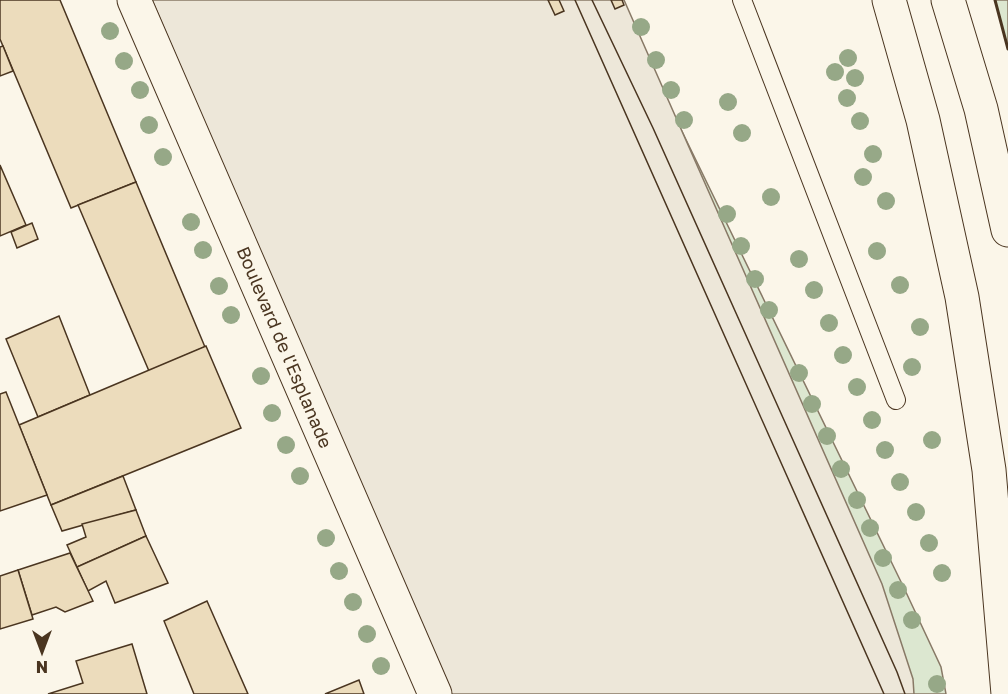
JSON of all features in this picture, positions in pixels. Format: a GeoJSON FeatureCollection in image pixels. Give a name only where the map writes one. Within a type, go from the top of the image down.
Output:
{"type":"FeatureCollection","features":[{"type":"Feature","properties":{"kind":"main road","name":"Boulevard de l'Esplanade"},"geometry":{"type":"LineString","coordinates":[[135,0],[435,694]]}},
{"type":"Feature","properties":{"kind":"main road"},"geometry":{"type":"LineString","coordinates":[[888,0],[923,120],[962,297],[989,470],[1008,694]]}},
{"type":"Feature","properties":{"kind":"main road"},"geometry":{"type":"LineString","coordinates":[[948,0],[981,109],[1008,230]]}},
{"type":"Feature","properties":{"kind":"lane"},"geometry":{"type":"LineString","coordinates":[[742,0],[896,400]]}},
{"type":"Feature","properties":{"kind":"green space"},"geometry":{"type":"Polygon","coordinates":[[[995,0],[1008,0],[1008,49],[995,0]]]}},
{"type":"Feature","properties":{"kind":"green space"},"geometry":{"type":"Polygon","coordinates":[[[674,115],[904,588],[941,667],[946,694],[867,694],[674,115]]]}},
{"type":"Feature","properties":{"kind":"shaded area"},"geometry":{"type":"Polygon","coordinates":[[[152,0],[624,0],[882,584],[913,679],[914,694],[449,694],[152,0]]]}},
{"type":"Feature","properties":{"kind":"building"},"geometry":{"type":"Polygon","coordinates":[[[0,0],[60,0],[136,182],[71,208],[0,39],[0,0]]]}},
{"type":"Feature","properties":{"kind":"building"},"geometry":{"type":"Polygon","coordinates":[[[548,0],[559,0],[564,11],[555,15],[548,0]]]}},
{"type":"Feature","properties":{"kind":"building"},"geometry":{"type":"Polygon","coordinates":[[[611,0],[622,0],[624,5],[615,9],[611,0]]]}},
{"type":"Feature","properties":{"kind":"building"},"geometry":{"type":"Polygon","coordinates":[[[3,46],[13,71],[0,76],[0,47],[3,46]]]}},
{"type":"Feature","properties":{"kind":"building"},"geometry":{"type":"Polygon","coordinates":[[[0,165],[26,225],[0,236],[0,165]]]}},
{"type":"Feature","properties":{"kind":"building"},"geometry":{"type":"Polygon","coordinates":[[[136,182],[205,347],[149,371],[78,205],[136,182]]]}},
{"type":"Feature","properties":{"kind":"building"},"geometry":{"type":"Polygon","coordinates":[[[32,223],[38,239],[17,248],[11,232],[32,223]]]}},
{"type":"Feature","properties":{"kind":"building"},"geometry":{"type":"Polygon","coordinates":[[[59,316],[90,395],[38,417],[6,339],[59,316]]]}},
{"type":"Feature","properties":{"kind":"building"},"geometry":{"type":"Polygon","coordinates":[[[206,346],[241,428],[51,505],[19,425],[206,346]]]}},
{"type":"Feature","properties":{"kind":"building"},"geometry":{"type":"Polygon","coordinates":[[[6,392],[47,495],[0,511],[0,394],[6,392]]]}},
{"type":"Feature","properties":{"kind":"building"},"geometry":{"type":"Polygon","coordinates":[[[123,476],[136,510],[62,531],[51,505],[123,476]]]}},
{"type":"Feature","properties":{"kind":"building"},"geometry":{"type":"Polygon","coordinates":[[[136,510],[146,536],[77,567],[67,545],[86,537],[82,524],[136,510]]]}},
{"type":"Feature","properties":{"kind":"building"},"geometry":{"type":"Polygon","coordinates":[[[146,536],[168,583],[115,603],[106,581],[88,591],[77,567],[146,536]]]}},
{"type":"Feature","properties":{"kind":"building"},"geometry":{"type":"Polygon","coordinates":[[[70,553],[93,601],[65,612],[56,607],[32,615],[18,570],[70,553]]]}},
{"type":"Feature","properties":{"kind":"building"},"geometry":{"type":"Polygon","coordinates":[[[18,570],[33,619],[0,629],[0,576],[18,570]]]}},
{"type":"Feature","properties":{"kind":"building"},"geometry":{"type":"Polygon","coordinates":[[[207,601],[248,694],[194,694],[164,621],[207,601]]]}},
{"type":"Feature","properties":{"kind":"building"},"geometry":{"type":"Polygon","coordinates":[[[132,644],[147,694],[48,694],[83,683],[76,661],[132,644]]]}},
{"type":"Feature","properties":{"kind":"building"},"geometry":{"type":"Polygon","coordinates":[[[359,680],[364,694],[325,694],[359,680]]]}},
{"type":"Feature","properties":{"kind":"tram line"},"geometry":{"type":"LineString","coordinates":[[575,0],[884,694]]}},
{"type":"Feature","properties":{"kind":"tram line"},"geometry":{"type":"LineString","coordinates":[[592,0],[653,128],[905,694]]}},
{"type":"Feature","properties":{"kind":"wall"},"geometry":{"type":"LineString","coordinates":[[995,0],[1008,49]]}}]}
